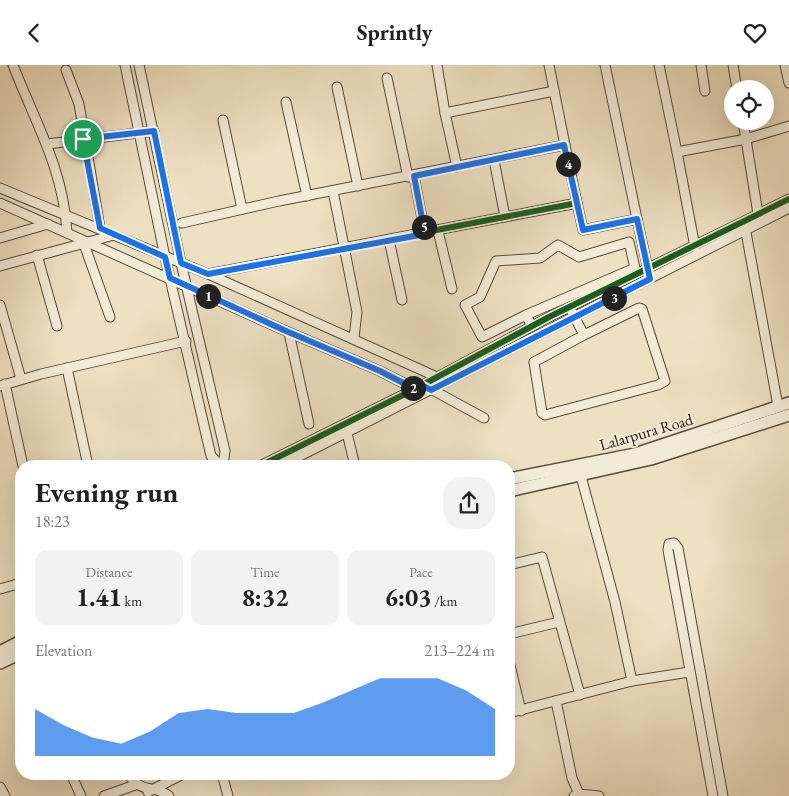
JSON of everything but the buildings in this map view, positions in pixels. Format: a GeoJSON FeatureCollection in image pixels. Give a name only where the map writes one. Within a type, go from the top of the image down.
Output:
{"type":"FeatureCollection","features":[{"type":"Feature","properties":{"kind":"street"},"geometry":{"type":"LineString","coordinates":[[13,65],[59,176],[66,214],[67,233]]}},
{"type":"Feature","properties":{"kind":"street"},"geometry":{"type":"LineString","coordinates":[[125,65],[165,257],[211,455],[216,460]]}},
{"type":"Feature","properties":{"kind":"street"},"geometry":{"type":"LineString","coordinates":[[139,65],[186,286],[225,451],[223,460]]}},
{"type":"Feature","properties":{"kind":"street"},"geometry":{"type":"LineString","coordinates":[[437,65],[457,167]]}},
{"type":"Feature","properties":{"kind":"street"},"geometry":{"type":"LineString","coordinates":[[549,65],[583,230],[637,219]]}},
{"type":"Feature","properties":{"kind":"street"},"geometry":{"type":"LineString","coordinates":[[605,65],[649,274]]}},
{"type":"Feature","properties":{"kind":"street"},"geometry":{"type":"LineString","coordinates":[[659,65],[678,152],[695,247]]}},
{"type":"Feature","properties":{"kind":"street"},"geometry":{"type":"LineString","coordinates":[[701,65],[705,91]]}},
{"type":"Feature","properties":{"kind":"street"},"geometry":{"type":"LineString","coordinates":[[732,65],[735,80]]}},
{"type":"Feature","properties":{"kind":"street"},"geometry":{"type":"LineString","coordinates":[[785,65],[789,83]]}},
{"type":"Feature","properties":{"kind":"street"},"geometry":{"type":"LineString","coordinates":[[66,70],[79,104],[83,139],[100,228]]}},
{"type":"Feature","properties":{"kind":"street"},"geometry":{"type":"LineString","coordinates":[[387,78],[425,234]]}},
{"type":"Feature","properties":{"kind":"street"},"geometry":{"type":"LineString","coordinates":[[337,87],[358,186]]}},
{"type":"Feature","properties":{"kind":"street"},"geometry":{"type":"LineString","coordinates":[[445,113],[554,91]]}},
{"type":"Feature","properties":{"kind":"street"},"geometry":{"type":"LineString","coordinates":[[286,102],[307,195]]}},
{"type":"Feature","properties":{"kind":"street"},"geometry":{"type":"LineString","coordinates":[[223,120],[242,209]]}},
{"type":"Feature","properties":{"kind":"street"},"geometry":{"type":"LineString","coordinates":[[678,152],[746,139],[789,126]]}},
{"type":"Feature","properties":{"kind":"street"},"geometry":{"type":"LineString","coordinates":[[744,130],[759,219]]}},
{"type":"Feature","properties":{"kind":"street"},"geometry":{"type":"LineString","coordinates":[[47,144],[154,131]]}},
{"type":"Feature","properties":{"kind":"street"},"geometry":{"type":"LineString","coordinates":[[182,223],[307,195],[411,177],[564,145]]}},
{"type":"Feature","properties":{"kind":"street"},"geometry":{"type":"LineString","coordinates":[[494,160],[505,217]]}},
{"type":"Feature","properties":{"kind":"street"},"geometry":{"type":"LineString","coordinates":[[0,188],[208,274],[354,338],[437,377]]}},
{"type":"Feature","properties":{"kind":"street"},"geometry":{"type":"LineString","coordinates":[[333,191],[357,313],[354,338]]}},
{"type":"Feature","properties":{"kind":"street"},"geometry":{"type":"LineString","coordinates":[[759,219],[789,199]]}},
{"type":"Feature","properties":{"kind":"street"},"geometry":{"type":"LineString","coordinates":[[0,203],[289,333],[418,387],[431,390],[484,419]]}},
{"type":"Feature","properties":{"kind":"street"},"geometry":{"type":"LineString","coordinates":[[208,274],[425,234],[577,203]]}},
{"type":"Feature","properties":{"kind":"street"},"geometry":{"type":"LineString","coordinates":[[290,460],[418,387],[534,325],[570,307],[649,274],[759,219],[789,208]]}},
{"type":"Feature","properties":{"kind":"street"},"geometry":{"type":"LineString","coordinates":[[0,238],[48,225]]}},
{"type":"Feature","properties":{"kind":"street"},"geometry":{"type":"LineString","coordinates":[[273,460],[431,390],[575,317],[695,247],[744,226]]}},
{"type":"Feature","properties":{"kind":"street"},"geometry":{"type":"LineString","coordinates":[[744,226],[784,405]]}},
{"type":"Feature","properties":{"kind":"street"},"geometry":{"type":"LineString","coordinates":[[438,231],[452,289]]}},
{"type":"Feature","properties":{"kind":"street"},"geometry":{"type":"LineString","coordinates":[[0,266],[114,235]]}},
{"type":"Feature","properties":{"kind":"street"},"geometry":{"type":"LineString","coordinates":[[389,240],[402,300]]}},
{"type":"Feature","properties":{"kind":"street"},"geometry":{"type":"LineString","coordinates":[[629,242],[635,268],[526,315],[482,337],[465,305],[480,297],[496,261],[540,258],[558,245],[578,257],[629,242]]}},
{"type":"Feature","properties":{"kind":"street"},"geometry":{"type":"LineString","coordinates":[[86,243],[110,317]]}},
{"type":"Feature","properties":{"kind":"street"},"geometry":{"type":"LineString","coordinates":[[37,255],[56,325]]}},
{"type":"Feature","properties":{"kind":"street"},"geometry":{"type":"LineString","coordinates":[[0,305],[21,379]]}},
{"type":"Feature","properties":{"kind":"street"},"geometry":{"type":"LineString","coordinates":[[570,307],[584,335]]}},
{"type":"Feature","properties":{"kind":"street"},"geometry":{"type":"LineString","coordinates":[[642,309],[664,381],[658,385],[545,415],[542,413],[539,399],[534,362],[584,335],[642,309]]}},
{"type":"Feature","properties":{"kind":"street"},"geometry":{"type":"LineString","coordinates":[[526,315],[543,332]]}},
{"type":"Feature","properties":{"kind":"street"},"geometry":{"type":"LineString","coordinates":[[289,333],[309,424]]}},
{"type":"Feature","properties":{"kind":"street"},"geometry":{"type":"LineString","coordinates":[[21,460],[2,385],[186,341]]}},
{"type":"Feature","properties":{"kind":"street"},"geometry":{"type":"LineString","coordinates":[[485,351],[490,360]]}},
{"type":"Feature","properties":{"kind":"street"},"geometry":{"type":"LineString","coordinates":[[67,368],[87,460]]}},
{"type":"Feature","properties":{"kind":"street","name":"Lalarpura Road"},"geometry":{"type":"LineString","coordinates":[[515,478],[580,471],[784,405]]}},
{"type":"Feature","properties":{"kind":"street"},"geometry":{"type":"LineString","coordinates":[[515,489],[580,471],[651,459],[789,415]]}},
{"type":"Feature","properties":{"kind":"street"},"geometry":{"type":"LineString","coordinates":[[345,428],[353,460]]}},
{"type":"Feature","properties":{"kind":"street"},"geometry":{"type":"LineString","coordinates":[[580,471],[615,602],[632,681]]}},
{"type":"Feature","properties":{"kind":"street"},"geometry":{"type":"LineString","coordinates":[[713,796],[712,763],[711,733],[678,548],[674,543],[669,544],[668,550],[689,671],[701,734],[712,763],[722,796]]}},
{"type":"Feature","properties":{"kind":"street"},"geometry":{"type":"LineString","coordinates":[[515,564],[542,557],[580,695]]}},
{"type":"Feature","properties":{"kind":"street"},"geometry":{"type":"LineString","coordinates":[[0,589],[15,585]]}},
{"type":"Feature","properties":{"kind":"street"},"geometry":{"type":"LineString","coordinates":[[515,632],[559,621]]}},
{"type":"Feature","properties":{"kind":"street"},"geometry":{"type":"LineString","coordinates":[[0,652],[15,644]]}},
{"type":"Feature","properties":{"kind":"street"},"geometry":{"type":"LineString","coordinates":[[0,663],[15,658]]}},
{"type":"Feature","properties":{"kind":"street"},"geometry":{"type":"LineString","coordinates":[[689,671],[699,661]]}},
{"type":"Feature","properties":{"kind":"street"},"geometry":{"type":"LineString","coordinates":[[515,712],[632,681],[689,671],[701,676]]}},
{"type":"Feature","properties":{"kind":"street"},"geometry":{"type":"LineString","coordinates":[[515,686],[521,711]]}},
{"type":"Feature","properties":{"kind":"street"},"geometry":{"type":"LineString","coordinates":[[556,701],[576,795],[599,796]]}},
{"type":"Feature","properties":{"kind":"street"},"geometry":{"type":"LineString","coordinates":[[701,734],[711,733]]}},
{"type":"Feature","properties":{"kind":"street"},"geometry":{"type":"LineString","coordinates":[[73,780],[80,796]]}},
{"type":"Feature","properties":{"kind":"street"},"geometry":{"type":"LineString","coordinates":[[132,780],[138,790],[144,793],[161,792],[168,796]]}},
{"type":"Feature","properties":{"kind":"street"},"geometry":{"type":"LineString","coordinates":[[144,793],[171,780]]}},
{"type":"Feature","properties":{"kind":"street"},"geometry":{"type":"LineString","coordinates":[[224,780],[228,796]]}},
{"type":"Feature","properties":{"kind":"street"},"geometry":{"type":"LineString","coordinates":[[104,796],[135,785]]}},
{"type":"Feature","properties":{"kind":"street"},"geometry":{"type":"LineString","coordinates":[[0,787],[5,796]]}},
{"type":"Feature","properties":{"kind":"cycle path"},"geometry":{"type":"LineString","coordinates":[[272,460],[415,389],[549,317],[789,199]]}},
{"type":"Feature","properties":{"kind":"cycle path"},"geometry":{"type":"LineString","coordinates":[[208,274],[577,203],[583,230],[637,219],[650,279]]}},
{"type":"Feature","properties":{"kind":"route"},"geometry":{"type":"LineString","coordinates":[[154,131],[181,263],[208,274],[425,234],[414,176],[564,145],[583,230],[637,219],[650,279],[431,390],[422,385],[415,389],[380,371],[170,278],[165,257],[100,228],[83,139],[154,131]]}}]}
